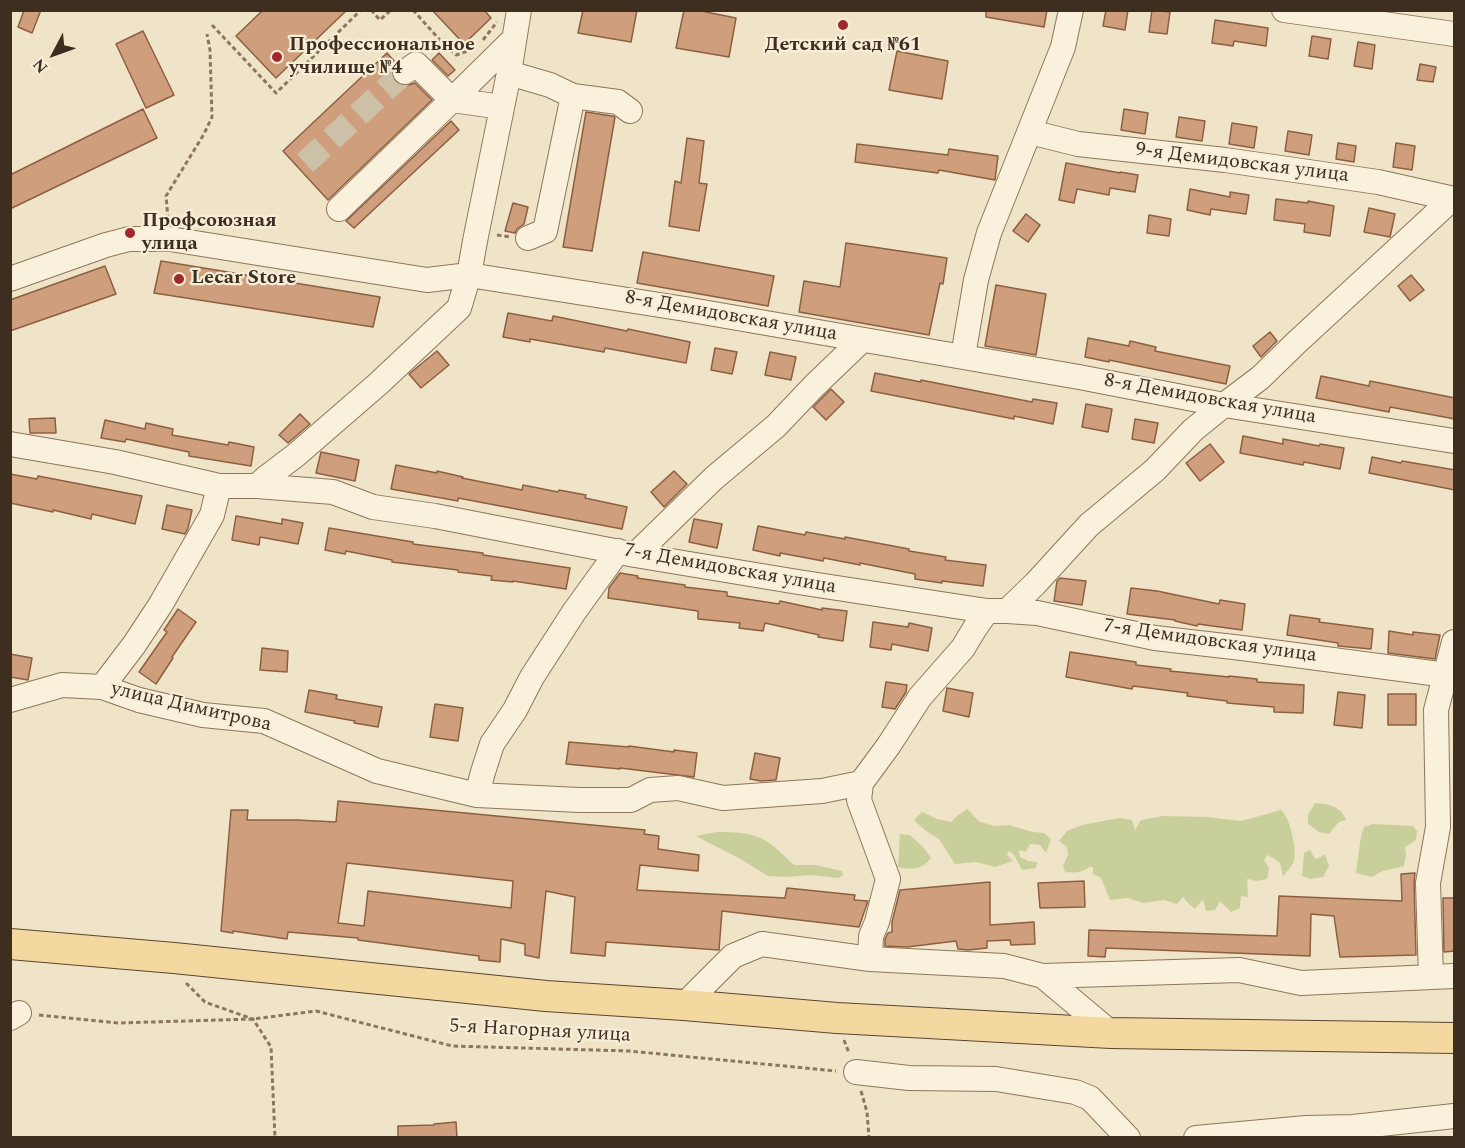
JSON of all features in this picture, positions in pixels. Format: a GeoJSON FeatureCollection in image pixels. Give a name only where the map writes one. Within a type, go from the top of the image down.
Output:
{"type":"FeatureCollection","features":[{"type":"Feature","properties":{"kind":"main road"},"geometry":{"type":"LineString","coordinates":[[10,944],[174,958],[546,996],[837,1018],[1111,1033],[1455,1038]]}},
{"type":"Feature","properties":{"kind":"street"},"geometry":{"type":"LineString","coordinates":[[963,356],[976,280],[989,233],[1063,47],[1071,10]]}},
{"type":"Feature","properties":{"kind":"street"},"geometry":{"type":"LineString","coordinates":[[1284,10],[1455,34]]}},
{"type":"Feature","properties":{"kind":"street"},"geometry":{"type":"LineString","coordinates":[[257,486],[378,384],[459,308],[469,275],[509,73],[514,39],[510,14]]}},
{"type":"Feature","properties":{"kind":"street"},"geometry":{"type":"LineString","coordinates":[[339,209],[514,39]]}},
{"type":"Feature","properties":{"kind":"street"},"geometry":{"type":"LineString","coordinates":[[410,68],[452,100],[502,107]]}},
{"type":"Feature","properties":{"kind":"street"},"geometry":{"type":"LineString","coordinates":[[509,73],[550,85],[573,96],[618,102],[630,111]]}},
{"type":"Feature","properties":{"kind":"street"},"geometry":{"type":"LineString","coordinates":[[528,238],[545,231],[573,96]]}},
{"type":"Feature","properties":{"kind":"street","name":"9-я Демидовская улица"},"geometry":{"type":"LineString","coordinates":[[1030,132],[1078,144],[1225,160],[1378,182],[1453,199]]}},
{"type":"Feature","properties":{"kind":"street"},"geometry":{"type":"LineString","coordinates":[[870,960],[871,936],[888,879],[859,800],[861,783],[889,746],[920,697],[997,611],[1035,584],[1089,525],[1155,470],[1193,430],[1260,378],[1453,199]]}},
{"type":"Feature","properties":{"kind":"street","name":"8-я Демидовская улица"},"geometry":{"type":"LineString","coordinates":[[10,279],[129,239],[170,239],[427,280],[469,275],[963,356],[1224,405],[1455,441]]}},
{"type":"Feature","properties":{"kind":"street"},"geometry":{"type":"LineString","coordinates":[[477,795],[492,744],[574,612],[627,553],[776,426],[862,340]]}},
{"type":"Feature","properties":{"kind":"street","name":"7-я Демидовская улица"},"geometry":{"type":"LineString","coordinates":[[10,444],[115,462],[219,486],[257,486],[333,492],[373,507],[435,516],[627,553],[798,582],[997,611],[1037,613],[1155,638],[1450,676]]}},
{"type":"Feature","properties":{"kind":"street"},"geometry":{"type":"LineString","coordinates":[[102,687],[161,604],[212,515],[219,486]]}},
{"type":"Feature","properties":{"kind":"street"},"geometry":{"type":"LineString","coordinates":[[684,1005],[733,956],[762,944],[870,960],[1004,966],[1043,976],[1239,970],[1301,982],[1443,976],[1428,883],[1438,827],[1436,710],[1450,676],[1455,642]]}},
{"type":"Feature","properties":{"kind":"street","name":"улица Димитрова"},"geometry":{"type":"LineString","coordinates":[[10,700],[62,685],[102,687],[139,700],[203,714],[264,721],[376,771],[477,795],[631,800],[650,790],[678,788],[723,798],[822,791],[861,783]]}},
{"type":"Feature","properties":{"kind":"street"},"geometry":{"type":"LineString","coordinates":[[1043,976],[1111,1033]]}},
{"type":"Feature","properties":{"kind":"street"},"geometry":{"type":"LineString","coordinates":[[856,1072],[909,1078],[996,1079],[1075,1092],[1090,1098],[1128,1137]]}},
{"type":"Feature","properties":{"kind":"street"},"geometry":{"type":"LineString","coordinates":[[1196,1137],[1311,1133],[1455,1116]]}},
{"type":"Feature","properties":{"kind":"path"},"geometry":{"type":"LineString","coordinates":[[212,25],[276,93],[361,10]]}},
{"type":"Feature","properties":{"kind":"path"},"geometry":{"type":"LineString","coordinates":[[371,10],[380,20],[391,10]]}},
{"type":"Feature","properties":{"kind":"path"},"geometry":{"type":"LineString","coordinates":[[413,10],[456,55],[476,48]]}},
{"type":"Feature","properties":{"kind":"path"},"geometry":{"type":"LineString","coordinates":[[482,40],[510,14]]}},
{"type":"Feature","properties":{"kind":"path"},"geometry":{"type":"LineString","coordinates":[[166,196],[212,117],[210,50],[207,34]]}},
{"type":"Feature","properties":{"kind":"path"},"geometry":{"type":"LineString","coordinates":[[410,68],[440,39]]}},
{"type":"Feature","properties":{"kind":"path"},"geometry":{"type":"LineString","coordinates":[[474,241],[496,235],[528,238]]}},
{"type":"Feature","properties":{"kind":"path"},"geometry":{"type":"LineString","coordinates":[[174,958],[182,979],[205,1002],[253,1019],[271,1047],[275,1137]]}},
{"type":"Feature","properties":{"kind":"path","name":"5-я Нагорная улица"},"geometry":{"type":"LineString","coordinates":[[15,1016],[118,1023],[253,1019],[316,1011],[452,1046],[629,1051],[856,1072]]}},
{"type":"Feature","properties":{"kind":"green space"},"geometry":{"type":"Polygon","coordinates":[[[1315,803],[1337,809],[1346,820],[1339,822],[1329,834],[1319,832],[1308,824],[1308,815],[1315,803]]]}},
{"type":"Feature","properties":{"kind":"green space"},"geometry":{"type":"Polygon","coordinates":[[[967,809],[980,822],[995,826],[1009,825],[1044,833],[1051,839],[1046,853],[1040,845],[1030,844],[1026,852],[1019,850],[1020,857],[1037,862],[1036,868],[1022,870],[1014,855],[1009,851],[1007,855],[1013,861],[995,867],[976,862],[955,864],[939,839],[914,820],[922,812],[951,822],[967,809]]]}},
{"type":"Feature","properties":{"kind":"green space"},"geometry":{"type":"Polygon","coordinates":[[[1281,810],[1292,834],[1294,861],[1283,877],[1280,863],[1267,855],[1264,860],[1269,868],[1267,879],[1257,881],[1247,879],[1248,897],[1241,896],[1240,908],[1231,912],[1220,901],[1215,910],[1206,911],[1203,899],[1195,909],[1183,897],[1177,904],[1164,900],[1143,903],[1128,898],[1110,900],[1101,878],[1093,874],[1093,867],[1081,871],[1065,872],[1063,866],[1068,855],[1067,847],[1059,841],[1067,831],[1082,825],[1119,818],[1132,820],[1135,830],[1141,820],[1163,816],[1207,817],[1241,821],[1281,810]]]}},
{"type":"Feature","properties":{"kind":"green space"},"geometry":{"type":"Polygon","coordinates":[[[1373,824],[1413,826],[1417,831],[1416,840],[1405,847],[1404,866],[1383,871],[1372,877],[1356,873],[1364,827],[1373,824]]]}},
{"type":"Feature","properties":{"kind":"green space"},"geometry":{"type":"Polygon","coordinates":[[[716,832],[759,837],[772,845],[794,865],[816,865],[842,871],[843,875],[839,878],[811,875],[768,876],[696,836],[716,832]]]}},
{"type":"Feature","properties":{"kind":"green space"},"geometry":{"type":"Polygon","coordinates":[[[900,834],[910,835],[923,847],[931,858],[928,862],[916,868],[898,867],[900,834]]]}},
{"type":"Feature","properties":{"kind":"green space"},"geometry":{"type":"Polygon","coordinates":[[[1310,850],[1315,859],[1325,854],[1329,866],[1323,877],[1310,879],[1302,876],[1304,853],[1310,850]]]}},
{"type":"Feature","properties":{"kind":"building"},"geometry":{"type":"Polygon","coordinates":[[[24,10],[41,10],[32,33],[18,27],[24,10]]]}},
{"type":"Feature","properties":{"kind":"building","name":"Профессиональное училище №4"},"geometry":{"type":"Polygon","coordinates":[[[263,10],[347,10],[276,78],[236,36],[263,10]]]}},
{"type":"Feature","properties":{"kind":"building","name":"Профессиональное училище №4"},"geometry":{"type":"Polygon","coordinates":[[[432,10],[484,10],[491,18],[464,44],[432,10]]]}},
{"type":"Feature","properties":{"kind":"building"},"geometry":{"type":"Polygon","coordinates":[[[583,10],[637,10],[631,42],[578,33],[583,10]]]}},
{"type":"Feature","properties":{"kind":"building"},"geometry":{"type":"Polygon","coordinates":[[[684,10],[696,10],[736,18],[729,57],[676,48],[684,10]]]}},
{"type":"Feature","properties":{"kind":"building"},"geometry":{"type":"Polygon","coordinates":[[[986,10],[1047,10],[1044,27],[986,17],[986,10]]]}},
{"type":"Feature","properties":{"kind":"building"},"geometry":{"type":"Polygon","coordinates":[[[1106,10],[1128,10],[1125,30],[1103,26],[1106,10]]]}},
{"type":"Feature","properties":{"kind":"building"},"geometry":{"type":"Polygon","coordinates":[[[1152,10],[1170,12],[1167,34],[1149,32],[1152,10]]]}},
{"type":"Feature","properties":{"kind":"building"},"geometry":{"type":"Polygon","coordinates":[[[1215,20],[1268,28],[1266,46],[1234,41],[1233,46],[1212,43],[1215,20]]]}},
{"type":"Feature","properties":{"kind":"building"},"geometry":{"type":"Polygon","coordinates":[[[143,31],[174,95],[146,108],[116,44],[143,31]]]}},
{"type":"Feature","properties":{"kind":"building"},"geometry":{"type":"Polygon","coordinates":[[[1312,36],[1331,39],[1328,59],[1309,56],[1312,36]]]}},
{"type":"Feature","properties":{"kind":"building"},"geometry":{"type":"Polygon","coordinates":[[[1358,42],[1375,45],[1372,69],[1354,66],[1358,42]]]}},
{"type":"Feature","properties":{"kind":"building"},"geometry":{"type":"Polygon","coordinates":[[[897,51],[948,61],[942,99],[889,90],[897,51]]]}},
{"type":"Feature","properties":{"kind":"building"},"geometry":{"type":"Polygon","coordinates":[[[387,53],[395,62],[391,73],[394,81],[406,86],[415,83],[432,100],[328,200],[283,151],[387,53]]]}},
{"type":"Feature","properties":{"kind":"building"},"geometry":{"type":"Polygon","coordinates":[[[439,53],[455,70],[448,76],[432,60],[439,53]]]}},
{"type":"Feature","properties":{"kind":"building"},"geometry":{"type":"Polygon","coordinates":[[[1420,64],[1436,67],[1433,82],[1417,80],[1420,64]]]}},
{"type":"Feature","properties":{"kind":"building"},"geometry":{"type":"Polygon","coordinates":[[[143,109],[157,138],[10,209],[10,175],[143,109]]]}},
{"type":"Feature","properties":{"kind":"building"},"geometry":{"type":"Polygon","coordinates":[[[1124,109],[1148,113],[1145,134],[1121,130],[1124,109]]]}},
{"type":"Feature","properties":{"kind":"building"},"geometry":{"type":"Polygon","coordinates":[[[586,112],[615,117],[592,251],[563,247],[586,112]]]}},
{"type":"Feature","properties":{"kind":"building"},"geometry":{"type":"Polygon","coordinates":[[[1179,117],[1205,121],[1202,141],[1176,137],[1179,117]]]}},
{"type":"Feature","properties":{"kind":"building"},"geometry":{"type":"Polygon","coordinates":[[[451,121],[459,130],[354,228],[346,221],[451,121]]]}},
{"type":"Feature","properties":{"kind":"building"},"geometry":{"type":"Polygon","coordinates":[[[1232,123],[1257,127],[1254,148],[1229,144],[1232,123]]]}},
{"type":"Feature","properties":{"kind":"building"},"geometry":{"type":"Polygon","coordinates":[[[1288,131],[1312,135],[1309,155],[1285,151],[1288,131]]]}},
{"type":"Feature","properties":{"kind":"building"},"geometry":{"type":"Polygon","coordinates":[[[687,138],[704,141],[699,183],[707,184],[699,231],[669,226],[675,181],[681,183],[687,138]]]}},
{"type":"Feature","properties":{"kind":"building"},"geometry":{"type":"Polygon","coordinates":[[[1338,143],[1356,146],[1354,162],[1336,159],[1338,143]]]}},
{"type":"Feature","properties":{"kind":"building"},"geometry":{"type":"Polygon","coordinates":[[[1396,143],[1415,146],[1412,170],[1393,167],[1396,143]]]}},
{"type":"Feature","properties":{"kind":"building"},"geometry":{"type":"Polygon","coordinates":[[[857,144],[948,155],[949,149],[998,156],[995,180],[939,170],[938,173],[855,162],[857,144]]]}},
{"type":"Feature","properties":{"kind":"building"},"geometry":{"type":"Polygon","coordinates":[[[1066,163],[1138,175],[1135,192],[1110,188],[1109,195],[1077,189],[1074,203],[1059,200],[1066,163]]]}},
{"type":"Feature","properties":{"kind":"building"},"geometry":{"type":"Polygon","coordinates":[[[1190,189],[1230,197],[1230,192],[1249,195],[1246,214],[1211,209],[1210,215],[1187,210],[1190,189]]]}},
{"type":"Feature","properties":{"kind":"building"},"geometry":{"type":"Polygon","coordinates":[[[1276,199],[1308,203],[1308,201],[1334,206],[1330,236],[1304,232],[1305,224],[1274,220],[1276,199]]]}},
{"type":"Feature","properties":{"kind":"building"},"geometry":{"type":"Polygon","coordinates":[[[513,203],[528,207],[524,224],[515,233],[505,231],[513,203]]]}},
{"type":"Feature","properties":{"kind":"building"},"geometry":{"type":"Polygon","coordinates":[[[1369,208],[1395,214],[1390,237],[1364,232],[1369,208]]]}},
{"type":"Feature","properties":{"kind":"building"},"geometry":{"type":"Polygon","coordinates":[[[1026,214],[1040,225],[1028,242],[1013,231],[1026,214]]]}},
{"type":"Feature","properties":{"kind":"building"},"geometry":{"type":"Polygon","coordinates":[[[1149,215],[1171,219],[1169,236],[1147,233],[1149,215]]]}},
{"type":"Feature","properties":{"kind":"building"},"geometry":{"type":"Polygon","coordinates":[[[846,243],[947,258],[943,284],[940,283],[929,335],[799,312],[804,281],[840,287],[846,243]]]}},
{"type":"Feature","properties":{"kind":"building"},"geometry":{"type":"Polygon","coordinates":[[[643,252],[774,276],[768,306],[637,283],[643,252]]]}},
{"type":"Feature","properties":{"kind":"building"},"geometry":{"type":"Polygon","coordinates":[[[161,261],[380,297],[373,327],[154,293],[161,261]]]}},
{"type":"Feature","properties":{"kind":"building"},"geometry":{"type":"Polygon","coordinates":[[[105,266],[116,294],[10,331],[10,300],[105,266]]]}},
{"type":"Feature","properties":{"kind":"building"},"geometry":{"type":"Polygon","coordinates":[[[1411,275],[1424,290],[1410,301],[1398,286],[1411,275]]]}},
{"type":"Feature","properties":{"kind":"building"},"geometry":{"type":"Polygon","coordinates":[[[996,285],[1046,294],[1036,355],[985,346],[996,285]]]}},
{"type":"Feature","properties":{"kind":"building"},"geometry":{"type":"Polygon","coordinates":[[[508,313],[552,321],[553,316],[690,342],[686,363],[605,348],[604,352],[530,339],[530,342],[503,337],[508,313]]]}},
{"type":"Feature","properties":{"kind":"building"},"geometry":{"type":"Polygon","coordinates":[[[1270,332],[1277,341],[1261,357],[1253,346],[1270,332]]]}},
{"type":"Feature","properties":{"kind":"building"},"geometry":{"type":"Polygon","coordinates":[[[1088,338],[1129,346],[1130,341],[1156,347],[1155,351],[1230,366],[1226,384],[1085,357],[1088,338]]]}},
{"type":"Feature","properties":{"kind":"building"},"geometry":{"type":"Polygon","coordinates":[[[715,348],[737,352],[732,374],[711,370],[715,348]]]}},
{"type":"Feature","properties":{"kind":"building"},"geometry":{"type":"Polygon","coordinates":[[[437,351],[449,365],[421,388],[409,374],[437,351]]]}},
{"type":"Feature","properties":{"kind":"building"},"geometry":{"type":"Polygon","coordinates":[[[770,352],[796,357],[791,380],[765,375],[770,352]]]}},
{"type":"Feature","properties":{"kind":"building"},"geometry":{"type":"Polygon","coordinates":[[[875,373],[1032,402],[1033,399],[1057,403],[1053,424],[1014,416],[1014,419],[871,391],[875,373]]]}},
{"type":"Feature","properties":{"kind":"building"},"geometry":{"type":"Polygon","coordinates":[[[1321,376],[1369,386],[1370,381],[1455,398],[1455,419],[1390,407],[1389,412],[1316,398],[1321,376]]]}},
{"type":"Feature","properties":{"kind":"building"},"geometry":{"type":"Polygon","coordinates":[[[831,389],[844,402],[826,420],[813,407],[831,389]]]}},
{"type":"Feature","properties":{"kind":"building"},"geometry":{"type":"Polygon","coordinates":[[[1086,404],[1112,409],[1108,432],[1082,427],[1086,404]]]}},
{"type":"Feature","properties":{"kind":"building"},"geometry":{"type":"Polygon","coordinates":[[[300,414],[310,424],[288,443],[279,435],[300,414]]]}},
{"type":"Feature","properties":{"kind":"building"},"geometry":{"type":"Polygon","coordinates":[[[55,418],[56,433],[30,433],[29,419],[55,418]]]}},
{"type":"Feature","properties":{"kind":"building"},"geometry":{"type":"Polygon","coordinates":[[[1135,419],[1158,423],[1154,443],[1132,439],[1135,419]]]}},
{"type":"Feature","properties":{"kind":"building"},"geometry":{"type":"Polygon","coordinates":[[[105,420],[145,429],[146,423],[173,429],[172,435],[254,447],[251,466],[189,456],[189,452],[126,439],[125,442],[101,438],[105,420]]]}},
{"type":"Feature","properties":{"kind":"building"},"geometry":{"type":"Polygon","coordinates":[[[1243,436],[1283,444],[1283,439],[1344,448],[1340,469],[1304,462],[1303,465],[1240,453],[1243,436]]]}},
{"type":"Feature","properties":{"kind":"building"},"geometry":{"type":"Polygon","coordinates":[[[1210,444],[1224,462],[1200,481],[1186,463],[1210,444]]]}},
{"type":"Feature","properties":{"kind":"building"},"geometry":{"type":"Polygon","coordinates":[[[321,452],[359,460],[355,481],[316,473],[321,452]]]}},
{"type":"Feature","properties":{"kind":"building"},"geometry":{"type":"Polygon","coordinates":[[[1372,457],[1455,470],[1455,490],[1369,473],[1372,457]]]}},
{"type":"Feature","properties":{"kind":"building"},"geometry":{"type":"Polygon","coordinates":[[[396,465],[437,473],[437,471],[522,490],[523,485],[586,495],[585,498],[627,507],[622,529],[458,498],[458,501],[391,489],[396,465]]]}},
{"type":"Feature","properties":{"kind":"building"},"geometry":{"type":"Polygon","coordinates":[[[674,471],[687,484],[664,507],[651,492],[674,471]]]}},
{"type":"Feature","properties":{"kind":"building"},"geometry":{"type":"Polygon","coordinates":[[[10,474],[37,479],[38,476],[142,496],[135,524],[92,514],[91,519],[10,503],[10,474]]]}},
{"type":"Feature","properties":{"kind":"building"},"geometry":{"type":"Polygon","coordinates":[[[167,505],[192,510],[185,534],[162,529],[167,505]]]}},
{"type":"Feature","properties":{"kind":"building"},"geometry":{"type":"Polygon","coordinates":[[[236,516],[282,524],[282,519],[303,523],[298,544],[260,537],[259,545],[232,540],[236,516]]]}},
{"type":"Feature","properties":{"kind":"building"},"geometry":{"type":"Polygon","coordinates":[[[694,519],[722,524],[717,548],[689,542],[694,519]]]}},
{"type":"Feature","properties":{"kind":"building"},"geometry":{"type":"Polygon","coordinates":[[[758,526],[805,535],[806,532],[845,539],[845,537],[946,557],[945,560],[986,565],[983,586],[915,579],[915,574],[860,563],[860,565],[824,558],[823,561],[780,553],[780,556],[753,550],[758,526]]]}},
{"type":"Feature","properties":{"kind":"building"},"geometry":{"type":"Polygon","coordinates":[[[329,528],[413,542],[413,544],[570,568],[566,589],[491,580],[492,576],[392,562],[392,560],[346,551],[345,554],[325,550],[329,528]]]}},
{"type":"Feature","properties":{"kind":"building"},"geometry":{"type":"Polygon","coordinates":[[[620,573],[638,576],[637,578],[685,585],[685,587],[727,592],[727,596],[779,604],[780,601],[822,610],[822,608],[847,611],[843,641],[765,623],[763,631],[739,628],[740,623],[698,619],[698,611],[608,598],[609,588],[620,573]]]}},
{"type":"Feature","properties":{"kind":"building"},"geometry":{"type":"Polygon","coordinates":[[[1060,578],[1086,581],[1082,605],[1054,601],[1057,581],[1060,578]]]}},
{"type":"Feature","properties":{"kind":"building"},"geometry":{"type":"Polygon","coordinates":[[[1131,588],[1219,604],[1220,600],[1245,604],[1242,630],[1198,624],[1197,626],[1175,620],[1127,614],[1131,588]]]}},
{"type":"Feature","properties":{"kind":"building"},"geometry":{"type":"Polygon","coordinates":[[[178,609],[196,622],[156,684],[139,672],[167,632],[164,630],[178,609]]]}},
{"type":"Feature","properties":{"kind":"building"},"geometry":{"type":"Polygon","coordinates":[[[1290,615],[1320,619],[1319,622],[1373,629],[1371,649],[1338,646],[1338,643],[1287,635],[1290,615]]]}},
{"type":"Feature","properties":{"kind":"building"},"geometry":{"type":"Polygon","coordinates":[[[873,622],[908,627],[909,623],[932,628],[928,651],[892,644],[891,650],[870,647],[873,622]]]}},
{"type":"Feature","properties":{"kind":"building"},"geometry":{"type":"Polygon","coordinates":[[[1389,631],[1413,635],[1413,632],[1440,635],[1435,659],[1388,653],[1389,631]]]}},
{"type":"Feature","properties":{"kind":"building"},"geometry":{"type":"Polygon","coordinates":[[[262,648],[288,651],[287,672],[260,670],[262,648]]]}},
{"type":"Feature","properties":{"kind":"building"},"geometry":{"type":"Polygon","coordinates":[[[1070,652],[1136,662],[1136,665],[1171,669],[1170,671],[1257,679],[1257,682],[1304,685],[1303,713],[1274,712],[1274,707],[1227,703],[1227,701],[1187,696],[1188,693],[1133,686],[1132,689],[1066,677],[1070,652]]]}},
{"type":"Feature","properties":{"kind":"building"},"geometry":{"type":"Polygon","coordinates":[[[10,654],[32,658],[28,680],[10,677],[10,654]]]}},
{"type":"Feature","properties":{"kind":"building"},"geometry":{"type":"Polygon","coordinates":[[[886,682],[907,685],[906,692],[895,709],[882,707],[886,682]]]}},
{"type":"Feature","properties":{"kind":"building"},"geometry":{"type":"Polygon","coordinates":[[[947,688],[973,693],[969,717],[943,711],[947,688]]]}},
{"type":"Feature","properties":{"kind":"building"},"geometry":{"type":"Polygon","coordinates":[[[309,690],[337,695],[336,699],[382,707],[378,727],[305,712],[309,690]]]}},
{"type":"Feature","properties":{"kind":"building"},"geometry":{"type":"Polygon","coordinates":[[[1338,692],[1365,695],[1362,728],[1334,725],[1338,692]]]}},
{"type":"Feature","properties":{"kind":"building"},"geometry":{"type":"Polygon","coordinates":[[[1388,694],[1416,694],[1416,725],[1388,725],[1388,694]]]}},
{"type":"Feature","properties":{"kind":"building"},"geometry":{"type":"Polygon","coordinates":[[[435,704],[463,708],[458,741],[430,737],[435,704]]]}},
{"type":"Feature","properties":{"kind":"building"},"geometry":{"type":"Polygon","coordinates":[[[569,742],[697,753],[694,777],[566,764],[569,742]]]}},
{"type":"Feature","properties":{"kind":"building"},"geometry":{"type":"Polygon","coordinates":[[[755,753],[780,758],[776,780],[750,779],[755,753]]]}},
{"type":"Feature","properties":{"kind":"building"},"geometry":{"type":"Polygon","coordinates":[[[338,801],[645,830],[644,834],[659,836],[658,849],[699,855],[698,871],[640,865],[637,890],[785,898],[787,888],[855,895],[854,900],[868,901],[859,927],[722,911],[719,950],[606,942],[605,956],[571,953],[575,897],[546,891],[539,958],[525,955],[525,944],[501,939],[500,962],[479,960],[479,956],[358,940],[358,938],[288,932],[287,939],[221,931],[231,810],[248,810],[247,820],[336,822],[338,801]],[[347,863],[338,923],[364,926],[368,891],[511,908],[513,881],[347,863]]]}},
{"type":"Feature","properties":{"kind":"building"},"geometry":{"type":"Polygon","coordinates":[[[1415,873],[1416,955],[1340,957],[1334,916],[1311,914],[1310,956],[1106,948],[1105,957],[1088,956],[1089,930],[1277,936],[1279,896],[1402,901],[1401,874],[1415,873]]]}},
{"type":"Feature","properties":{"kind":"building"},"geometry":{"type":"Polygon","coordinates":[[[1084,881],[1085,907],[1040,908],[1038,883],[1084,881]]]}},
{"type":"Feature","properties":{"kind":"building"},"geometry":{"type":"Polygon","coordinates":[[[990,882],[990,925],[1034,922],[1035,944],[1011,945],[1010,940],[987,941],[987,948],[968,950],[958,949],[956,941],[907,947],[885,946],[888,933],[892,932],[892,922],[900,890],[990,882]]]}},
{"type":"Feature","properties":{"kind":"building"},"geometry":{"type":"Polygon","coordinates":[[[1443,898],[1455,898],[1455,951],[1444,952],[1443,898]]]}},
{"type":"Feature","properties":{"kind":"building"},"geometry":{"type":"Polygon","coordinates":[[[456,1122],[457,1137],[398,1137],[398,1126],[456,1122]]]}},
{"type":"Feature","properties":{"kind":"tunnel"},"geometry":{"type":"LineString","coordinates":[[305,163],[405,72]]}},
{"type":"Feature","properties":{"kind":"place","name":"Детский сад №61"},"geometry":{"type":"Point","coordinates":[843,25]}},
{"type":"Feature","properties":{"kind":"place","name":"Профессиональное училище №4"},"geometry":{"type":"Point","coordinates":[277,57]}},
{"type":"Feature","properties":{"kind":"place","name":"Профсоюзная улица"},"geometry":{"type":"Point","coordinates":[130,233]}},
{"type":"Feature","properties":{"kind":"place","name":"Lecar Store"},"geometry":{"type":"Point","coordinates":[179,279]}}]}
